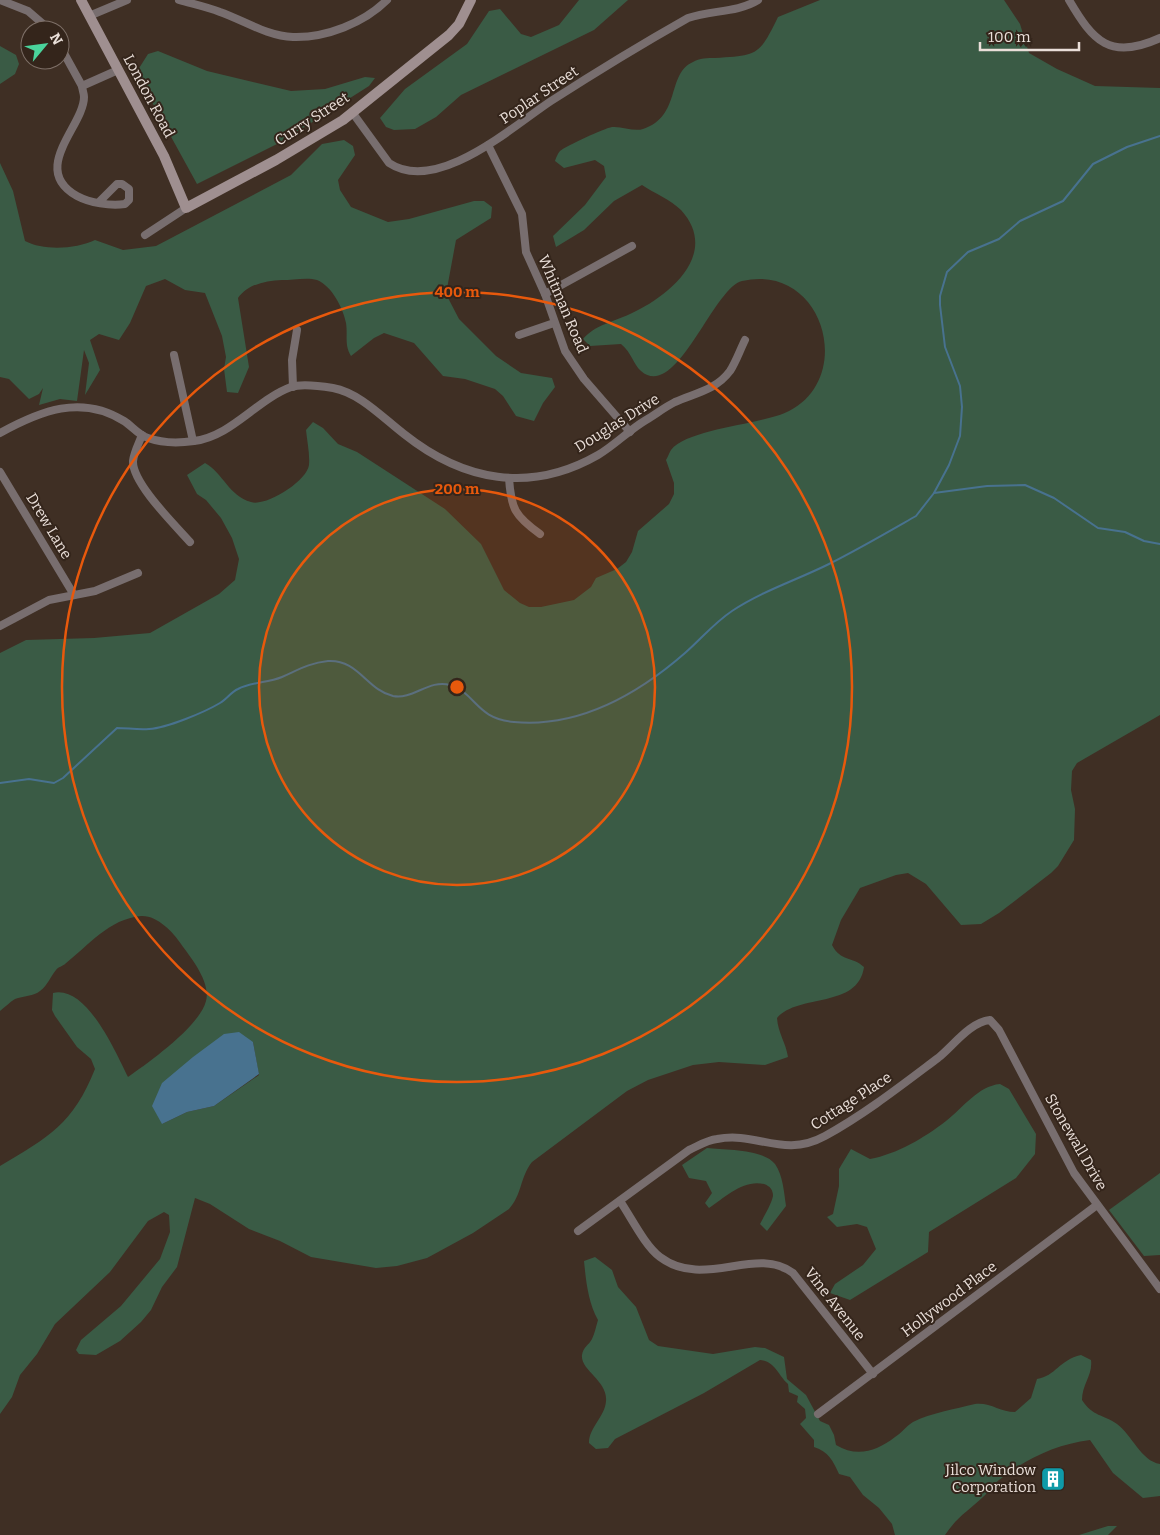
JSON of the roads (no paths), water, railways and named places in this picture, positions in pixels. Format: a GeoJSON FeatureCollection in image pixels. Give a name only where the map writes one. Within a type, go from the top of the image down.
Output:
{"type":"FeatureCollection","features":[{"type":"Feature","properties":{"kind":"street"},"geometry":{"type":"LineString","coordinates":[[0,0],[28,11],[38,20]]}},
{"type":"Feature","properties":{"kind":"street","name":"London Road"},"geometry":{"type":"LineString","coordinates":[[80,0],[164,156],[186,208]]}},
{"type":"Feature","properties":{"kind":"street"},"geometry":{"type":"LineString","coordinates":[[89,16],[128,0]]}},
{"type":"Feature","properties":{"kind":"street"},"geometry":{"type":"LineString","coordinates":[[179,0],[220,12],[263,30],[292,37],[325,33],[348,26],[380,8],[387,0]]}},
{"type":"Feature","properties":{"kind":"street","name":"Curry Street"},"geometry":{"type":"LineString","coordinates":[[145,235],[186,208],[310,141],[352,112],[449,36],[459,24],[471,0]]}},
{"type":"Feature","properties":{"kind":"street","name":"Poplar Street"},"geometry":{"type":"LineString","coordinates":[[352,112],[389,162],[409,171],[442,166],[488,145],[550,102],[688,18],[737,9],[758,0]]}},
{"type":"Feature","properties":{"kind":"street"},"geometry":{"type":"LineString","coordinates":[[1069,0],[1089,32],[1109,45],[1134,46],[1160,38]]}},
{"type":"Feature","properties":{"kind":"street"},"geometry":{"type":"LineString","coordinates":[[70,64],[82,86],[84,98],[81,110],[60,151],[58,164],[61,179],[71,192],[84,200],[99,202]]}},
{"type":"Feature","properties":{"kind":"street"},"geometry":{"type":"LineString","coordinates":[[82,86],[118,70]]}},
{"type":"Feature","properties":{"kind":"street","name":"Whitman Road"},"geometry":{"type":"LineString","coordinates":[[488,145],[522,214],[526,252],[532,269],[546,294],[554,323],[565,351],[584,379],[630,432]]}},
{"type":"Feature","properties":{"kind":"street"},"geometry":{"type":"LineString","coordinates":[[546,294],[632,246]]}},
{"type":"Feature","properties":{"kind":"street"},"geometry":{"type":"LineString","coordinates":[[519,335],[554,323]]}},
{"type":"Feature","properties":{"kind":"street"},"geometry":{"type":"LineString","coordinates":[[0,433],[47,410],[75,406],[113,415],[142,435],[173,442],[193,441],[217,434],[293,387],[292,360],[297,330]]}},
{"type":"Feature","properties":{"kind":"street","name":"Douglas Drive"},"geometry":{"type":"LineString","coordinates":[[293,387],[342,390],[372,408],[420,447],[445,461],[494,478],[541,476],[581,463],[598,454],[677,401],[701,394],[723,379],[730,371],[744,340]]}},
{"type":"Feature","properties":{"kind":"street"},"geometry":{"type":"LineString","coordinates":[[174,355],[193,441]]}},
{"type":"Feature","properties":{"kind":"street"},"geometry":{"type":"LineString","coordinates":[[142,435],[133,462],[135,471],[141,483],[190,542]]}},
{"type":"Feature","properties":{"kind":"street","name":"Drew Lane"},"geometry":{"type":"LineString","coordinates":[[0,472],[74,595]]}},
{"type":"Feature","properties":{"kind":"street"},"geometry":{"type":"LineString","coordinates":[[508,478],[510,495],[516,513],[521,520],[540,534]]}},
{"type":"Feature","properties":{"kind":"street"},"geometry":{"type":"LineString","coordinates":[[0,626],[49,600],[95,591],[138,573]]}},
{"type":"Feature","properties":{"kind":"street","name":"Stonewall Drive"},"geometry":{"type":"LineString","coordinates":[[971,1030],[979,1023],[990,1020],[999,1030],[1074,1173],[1160,1289]]}},
{"type":"Feature","properties":{"kind":"street","name":"Cottage Place"},"geometry":{"type":"LineString","coordinates":[[578,1231],[689,1150],[717,1138],[748,1140],[788,1147],[813,1142],[859,1115],[940,1056],[971,1030]]}},
{"type":"Feature","properties":{"kind":"street","name":"Vine Avenue"},"geometry":{"type":"LineString","coordinates":[[620,1201],[653,1250],[667,1261],[685,1268],[702,1271],[759,1264],[786,1268],[793,1273],[872,1374]]}},
{"type":"Feature","properties":{"kind":"street","name":"Hollywood Place"},"geometry":{"type":"LineString","coordinates":[[818,1414],[1097,1205]]}},
{"type":"Feature","properties":{"kind":"water"},"geometry":{"type":"Polygon","coordinates":[[[239,1032],[253,1042],[259,1074],[214,1106],[187,1112],[162,1124],[152,1106],[162,1083],[224,1034],[239,1032]]]}},
{"type":"Feature","properties":{"kind":"waterway"},"geometry":{"type":"LineString","coordinates":[[0,783],[29,779],[54,783],[63,778],[117,728],[149,729],[175,723],[213,707],[243,687],[277,679],[309,665],[328,661],[347,665],[376,688],[393,696],[407,695],[435,685],[450,685],[466,694],[492,716],[514,722],[562,720],[584,714],[627,694],[667,668],[719,621],[743,604],[829,564],[916,516],[934,493],[949,465],[960,436],[962,407],[960,386],[945,347],[940,305],[940,296],[947,272],[968,252],[999,239],[1020,221],[1063,201],[1093,164],[1127,147],[1160,136]]}},
{"type":"Feature","properties":{"kind":"waterway"},"geometry":{"type":"LineString","coordinates":[[934,493],[987,486],[1025,485],[1054,498],[1098,528],[1125,532],[1144,541],[1160,544]]}},
{"type":"Feature","properties":{"kind":"place","name":"Jilco Window Corporation"},"geometry":{"type":"Point","coordinates":[1053,1479]}}]}
